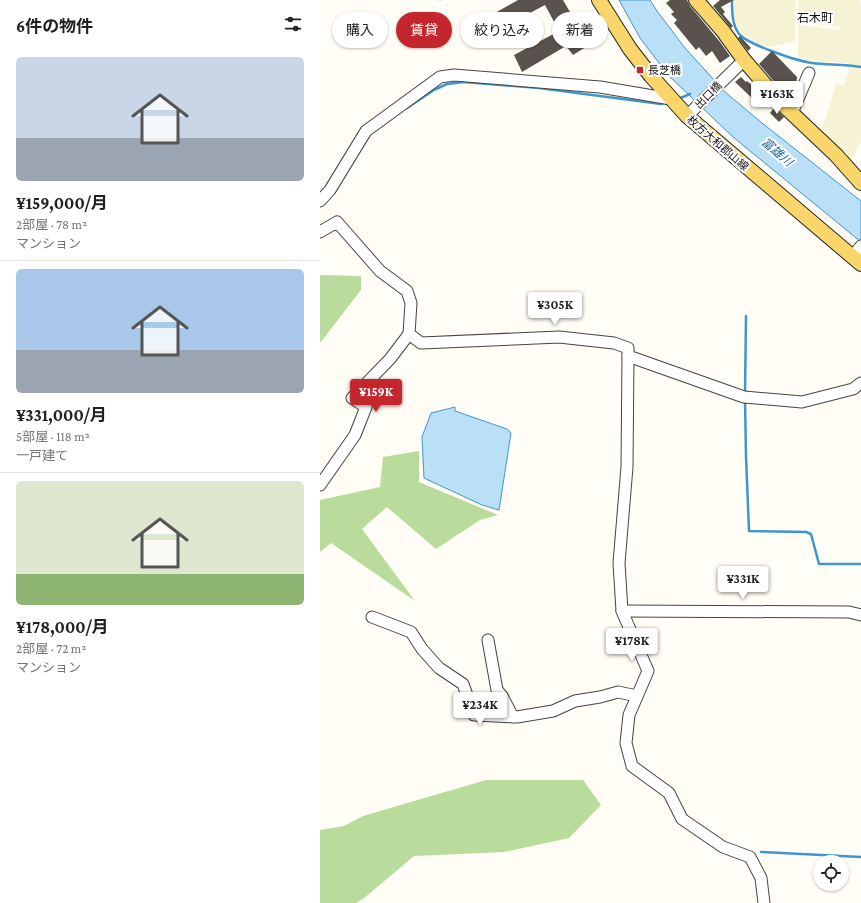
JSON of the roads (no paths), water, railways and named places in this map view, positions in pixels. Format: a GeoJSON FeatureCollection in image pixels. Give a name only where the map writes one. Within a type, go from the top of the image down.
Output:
{"type":"FeatureCollection","features":[{"type":"Feature","properties":{"kind":"main road","name":"枚方大和郡山線"},"geometry":{"type":"LineString","coordinates":[[599,0],[630,49],[671,99],[858,254]]}},
{"type":"Feature","properties":{"kind":"main road"},"geometry":{"type":"LineString","coordinates":[[696,0],[723,31],[744,60],[781,102],[836,155],[861,183]]}},
{"type":"Feature","properties":{"kind":"street","name":"出口橋"},"geometry":{"type":"LineString","coordinates":[[690,114],[744,60]]}},
{"type":"Feature","properties":{"kind":"street"},"geometry":{"type":"LineString","coordinates":[[792,113],[809,73]]}},
{"type":"Feature","properties":{"kind":"street"},"geometry":{"type":"LineString","coordinates":[[320,201],[330,190],[366,131],[440,77],[454,75],[600,87],[671,99]]}},
{"type":"Feature","properties":{"kind":"street"},"geometry":{"type":"LineString","coordinates":[[320,232],[337,222],[380,271],[407,291],[411,303],[409,334],[390,359],[352,398],[366,407],[354,435],[320,485]]}},
{"type":"Feature","properties":{"kind":"street"},"geometry":{"type":"LineString","coordinates":[[409,334],[421,343],[559,337],[614,343],[628,348],[627,467],[619,564],[622,611],[648,671],[629,715],[626,743],[632,766],[669,792],[682,819],[723,847],[750,857],[761,878],[764,903]]}},
{"type":"Feature","properties":{"kind":"street"},"geometry":{"type":"LineString","coordinates":[[628,356],[744,398],[802,402],[853,388],[861,383]]}},
{"type":"Feature","properties":{"kind":"street"},"geometry":{"type":"LineString","coordinates":[[622,611],[850,612],[861,615]]}},
{"type":"Feature","properties":{"kind":"street"},"geometry":{"type":"LineString","coordinates":[[372,617],[411,632],[422,649],[439,668],[463,684],[474,715],[518,717],[553,711],[575,700],[600,697],[618,692],[637,696]]}},
{"type":"Feature","properties":{"kind":"street"},"geometry":{"type":"LineString","coordinates":[[488,640],[497,690],[502,696],[513,717]]}},
{"type":"Feature","properties":{"kind":"water","name":"富雄川"},"geometry":{"type":"Polygon","coordinates":[[[619,0],[650,0],[685,48],[725,92],[861,201],[861,242],[733,137],[669,76],[640,38],[619,0]]]}},
{"type":"Feature","properties":{"kind":"water"},"geometry":{"type":"Polygon","coordinates":[[[455,407],[455,411],[507,429],[511,433],[499,510],[482,505],[424,478],[422,437],[431,413],[455,407]]]}},
{"type":"Feature","properties":{"kind":"waterway"},"geometry":{"type":"LineString","coordinates":[[732,0],[732,14],[735,27],[740,35],[745,39],[774,52],[805,62],[861,67]]}},
{"type":"Feature","properties":{"kind":"waterway"},"geometry":{"type":"LineString","coordinates":[[407,108],[434,90],[447,84],[464,82],[539,88],[661,104],[665,103]]}},
{"type":"Feature","properties":{"kind":"waterway"},"geometry":{"type":"LineString","coordinates":[[678,99],[690,94]]}},
{"type":"Feature","properties":{"kind":"waterway"},"geometry":{"type":"LineString","coordinates":[[745,394],[746,316]]}},
{"type":"Feature","properties":{"kind":"waterway"},"geometry":{"type":"LineString","coordinates":[[745,401],[749,531],[806,532],[811,534],[819,564],[861,564]]}},
{"type":"Feature","properties":{"kind":"waterway"},"geometry":{"type":"LineString","coordinates":[[761,852],[861,857]]}},
{"type":"Feature","properties":{"kind":"place","name":"長芝橋"},"geometry":{"type":"Point","coordinates":[640,70]}},
{"type":"Feature","properties":{"kind":"district","name":"石木町"},"geometry":{"type":"Point","coordinates":[815,18]}}]}
